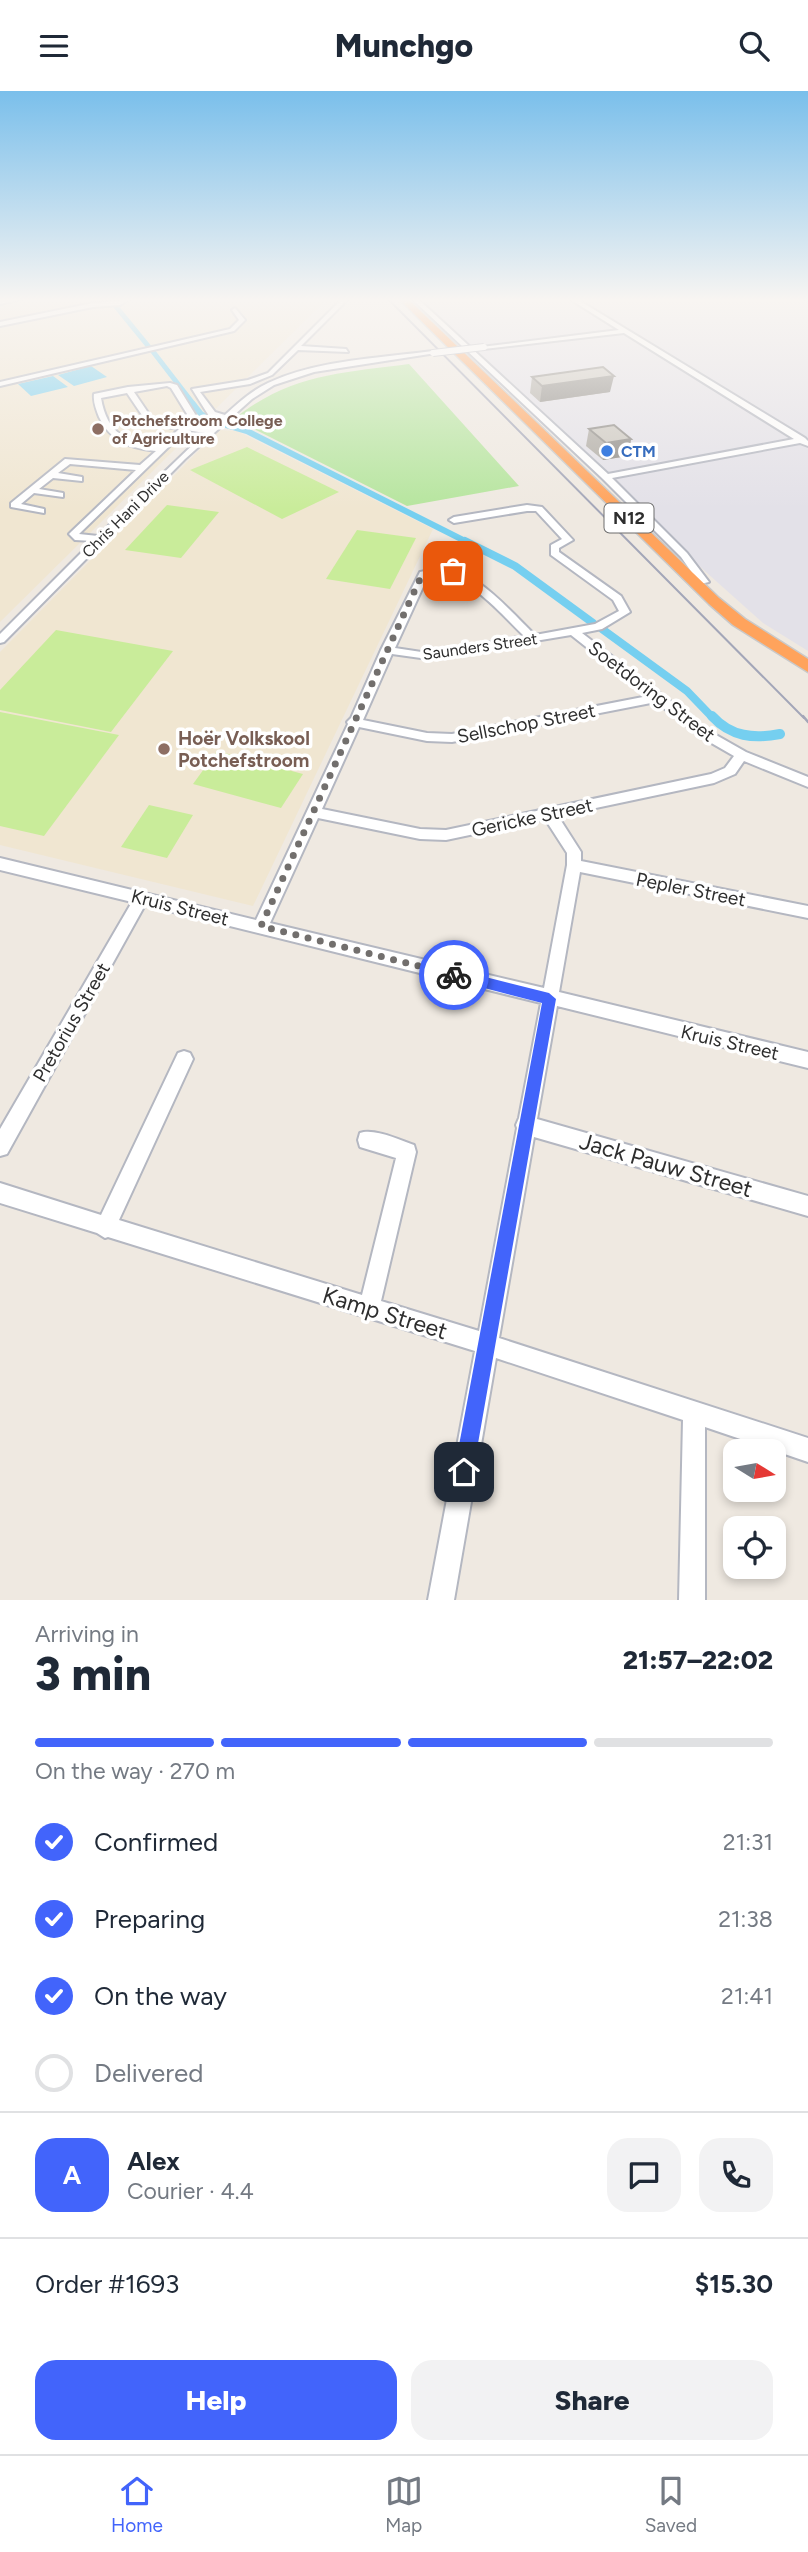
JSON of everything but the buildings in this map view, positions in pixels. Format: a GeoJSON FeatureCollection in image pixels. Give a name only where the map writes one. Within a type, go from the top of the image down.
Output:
{"type":"FeatureCollection","features":[{"type":"Feature","properties":{"kind":"highway","name":"N12"},"geometry":{"type":"LineString","coordinates":[[475,368],[714,601],[740,622],[808,667]]}},
{"type":"Feature","properties":{"kind":"highway","name":"N12"},"geometry":{"type":"LineString","coordinates":[[481,368],[704,582],[746,619],[808,659]]}},
{"type":"Feature","properties":{"kind":"street"},"geometry":{"type":"LineString","coordinates":[[0,384],[67,368]]}},
{"type":"Feature","properties":{"kind":"street"},"geometry":{"type":"LineString","coordinates":[[186,392],[263,378],[274,368]]}},
{"type":"Feature","properties":{"kind":"street","name":"Chris Hani Drive"},"geometry":{"type":"LineString","coordinates":[[0,639],[224,417],[259,391],[305,372],[324,368]]}},
{"type":"Feature","properties":{"kind":"street"},"geometry":{"type":"LineString","coordinates":[[490,368],[606,477],[677,548],[704,582]]}},
{"type":"Feature","properties":{"kind":"street"},"geometry":{"type":"LineString","coordinates":[[686,368],[805,442]]}},
{"type":"Feature","properties":{"kind":"street"},"geometry":{"type":"LineString","coordinates":[[161,449],[122,443],[110,433],[97,396],[165,384],[186,392],[212,414],[224,417]]}},
{"type":"Feature","properties":{"kind":"street"},"geometry":{"type":"LineString","coordinates":[[128,389],[148,420],[183,429],[210,431]]}},
{"type":"Feature","properties":{"kind":"street"},"geometry":{"type":"LineString","coordinates":[[100,540],[74,535],[183,429],[190,412],[186,392]]}},
{"type":"Feature","properties":{"kind":"street"},"geometry":{"type":"LineString","coordinates":[[606,477],[805,442]]}},
{"type":"Feature","properties":{"kind":"street"},"geometry":{"type":"LineString","coordinates":[[41,511],[14,506],[72,459],[141,468]]}},
{"type":"Feature","properties":{"kind":"street"},"geometry":{"type":"LineString","coordinates":[[51,475],[79,479]]}},
{"type":"Feature","properties":{"kind":"street"},"geometry":{"type":"LineString","coordinates":[[32,490],[60,495]]}},
{"type":"Feature","properties":{"kind":"street","name":"Saunders Street"},"geometry":{"type":"LineString","coordinates":[[387,650],[428,656],[574,632],[621,617],[625,612],[617,598],[554,553],[554,547],[568,540],[545,512],[527,508],[454,520]]}},
{"type":"Feature","properties":{"kind":"street"},"geometry":{"type":"LineString","coordinates":[[261,926],[420,579],[429,572],[445,569],[461,574],[533,639]]}},
{"type":"Feature","properties":{"kind":"street","name":"Soetdoring Street"},"geometry":{"type":"LineString","coordinates":[[574,632],[705,734],[742,755],[808,782]]}},
{"type":"Feature","properties":{"kind":"street","name":"Sellschop Street"},"geometry":{"type":"LineString","coordinates":[[353,722],[427,737],[452,738],[657,698]]}},
{"type":"Feature","properties":{"kind":"street","name":"Gericke Street"},"geometry":{"type":"LineString","coordinates":[[313,812],[435,836],[713,778],[730,771],[742,755]]}},
{"type":"Feature","properties":{"kind":"street"},"geometry":{"type":"LineString","coordinates":[[441,1600],[524,1125],[574,865],[574,852],[549,814]]}},
{"type":"Feature","properties":{"kind":"street","name":"Kruis Street"},"geometry":{"type":"LineString","coordinates":[[0,864],[808,1061]]}},
{"type":"Feature","properties":{"kind":"street","name":"Pepler Street"},"geometry":{"type":"LineString","coordinates":[[574,865],[808,912]]}},
{"type":"Feature","properties":{"kind":"street","name":"Pretorius Street"},"geometry":{"type":"LineString","coordinates":[[0,1147],[142,898]]}},
{"type":"Feature","properties":{"kind":"street"},"geometry":{"type":"LineString","coordinates":[[105,1228],[184,1059]]}},
{"type":"Feature","properties":{"kind":"street","name":"Jack Pauw Street"},"geometry":{"type":"LineString","coordinates":[[524,1125],[808,1206]]}},
{"type":"Feature","properties":{"kind":"street"},"geometry":{"type":"LineString","coordinates":[[367,1140],[407,1153],[369,1308]]}},
{"type":"Feature","properties":{"kind":"street","name":"Kamp Street"},"geometry":{"type":"LineString","coordinates":[[0,1193],[105,1228],[486,1343],[808,1450]]}},
{"type":"Feature","properties":{"kind":"street"},"geometry":{"type":"LineString","coordinates":[[692,1600],[694,1412]]}},
{"type":"Feature","properties":{"kind":"shaded area","name":"Potchefstroom College of Agriculture"},"geometry":{"type":"Polygon","coordinates":[[[0,368],[257,368],[0,622],[0,368]]]}},
{"type":"Feature","properties":{"kind":"shaded area"},"geometry":{"type":"Polygon","coordinates":[[[491,368],[808,368],[808,651],[763,623],[491,368]]]}},
{"type":"Feature","properties":{"kind":"shaded area","name":"Hoër Volkskool Potchefstroom"},"geometry":{"type":"Polygon","coordinates":[[[219,430],[237,431],[433,529],[253,906],[0,845],[0,652],[219,430]]]}},
{"type":"Feature","properties":{"kind":"green space"},"geometry":{"type":"Polygon","coordinates":[[[375,368],[413,368],[519,486],[407,506],[234,419],[275,393],[296,384],[339,373],[375,368]]]}},
{"type":"Feature","properties":{"kind":"green space"},"geometry":{"type":"Polygon","coordinates":[[[247,447],[339,492],[282,519],[190,470],[247,447]]]}},
{"type":"Feature","properties":{"kind":"green space"},"geometry":{"type":"Polygon","coordinates":[[[167,505],[219,512],[181,558],[125,550],[167,505]]]}},
{"type":"Feature","properties":{"kind":"green space"},"geometry":{"type":"Polygon","coordinates":[[[357,530],[416,538],[390,589],[326,579],[357,530]]]}},
{"type":"Feature","properties":{"kind":"green space"},"geometry":{"type":"Polygon","coordinates":[[[56,630],[173,651],[111,732],[0,710],[0,690],[56,630]]]}},
{"type":"Feature","properties":{"kind":"green space"},"geometry":{"type":"Polygon","coordinates":[[[0,712],[119,735],[44,836],[0,826],[0,712]]]}},
{"type":"Feature","properties":{"kind":"green space"},"geometry":{"type":"Polygon","coordinates":[[[217,751],[303,774],[281,808],[193,784],[217,751]]]}},
{"type":"Feature","properties":{"kind":"green space"},"geometry":{"type":"Polygon","coordinates":[[[149,805],[193,815],[167,858],[121,847],[149,805]]]}},
{"type":"Feature","properties":{"kind":"water"},"geometry":{"type":"Polygon","coordinates":[[[82,368],[95,368],[107,377],[74,386],[58,375],[82,368]]]}},
{"type":"Feature","properties":{"kind":"water"},"geometry":{"type":"Polygon","coordinates":[[[53,376],[68,387],[31,396],[18,384],[53,376]]]}},
{"type":"Feature","properties":{"kind":"waterway"},"geometry":{"type":"LineString","coordinates":[[166,368],[195,406]]}},
{"type":"Feature","properties":{"kind":"waterway"},"geometry":{"type":"LineString","coordinates":[[193,404],[201,414],[215,422]]}},
{"type":"Feature","properties":{"kind":"waterway"},"geometry":{"type":"LineString","coordinates":[[223,424],[247,431],[469,543]]}},
{"type":"Feature","properties":{"kind":"waterway"},"geometry":{"type":"LineString","coordinates":[[465,541],[469,543]]}},
{"type":"Feature","properties":{"kind":"waterway"},"geometry":{"type":"LineString","coordinates":[[469,543],[515,566],[593,623]]}},
{"type":"Feature","properties":{"kind":"waterway"},"geometry":{"type":"LineString","coordinates":[[602,629],[687,691],[713,718]]}},
{"type":"Feature","properties":{"kind":"waterway"},"geometry":{"type":"LineString","coordinates":[[712,716],[727,728],[743,735],[780,734]]}},
{"type":"Feature","properties":{"kind":"railway"},"geometry":{"type":"LineString","coordinates":[[457,368],[804,718]]}},
{"type":"Feature","properties":{"kind":"railway"},"geometry":{"type":"LineString","coordinates":[[803,716],[808,722]]}},
{"type":"Feature","properties":{"kind":"way so far"},"geometry":{"type":"LineString","coordinates":[[453,571],[436,569],[424,574],[420,579],[261,926],[454,975]]}},
{"type":"Feature","properties":{"kind":"place","name":"Potchefstroom College of Agriculture"},"geometry":{"type":"Point","coordinates":[98,429]}},
{"type":"Feature","properties":{"kind":"place","name":"CTM"},"geometry":{"type":"Point","coordinates":[607,451]}},
{"type":"Feature","properties":{"kind":"place","name":"Hoër Volkskool Potchefstroom"},"geometry":{"type":"Point","coordinates":[164,749]}},
{"type":"Feature","properties":{"kind":"route"},"geometry":{"type":"LineString","coordinates":[[454,975],[549,999],[524,1125],[464,1472]]}}]}
